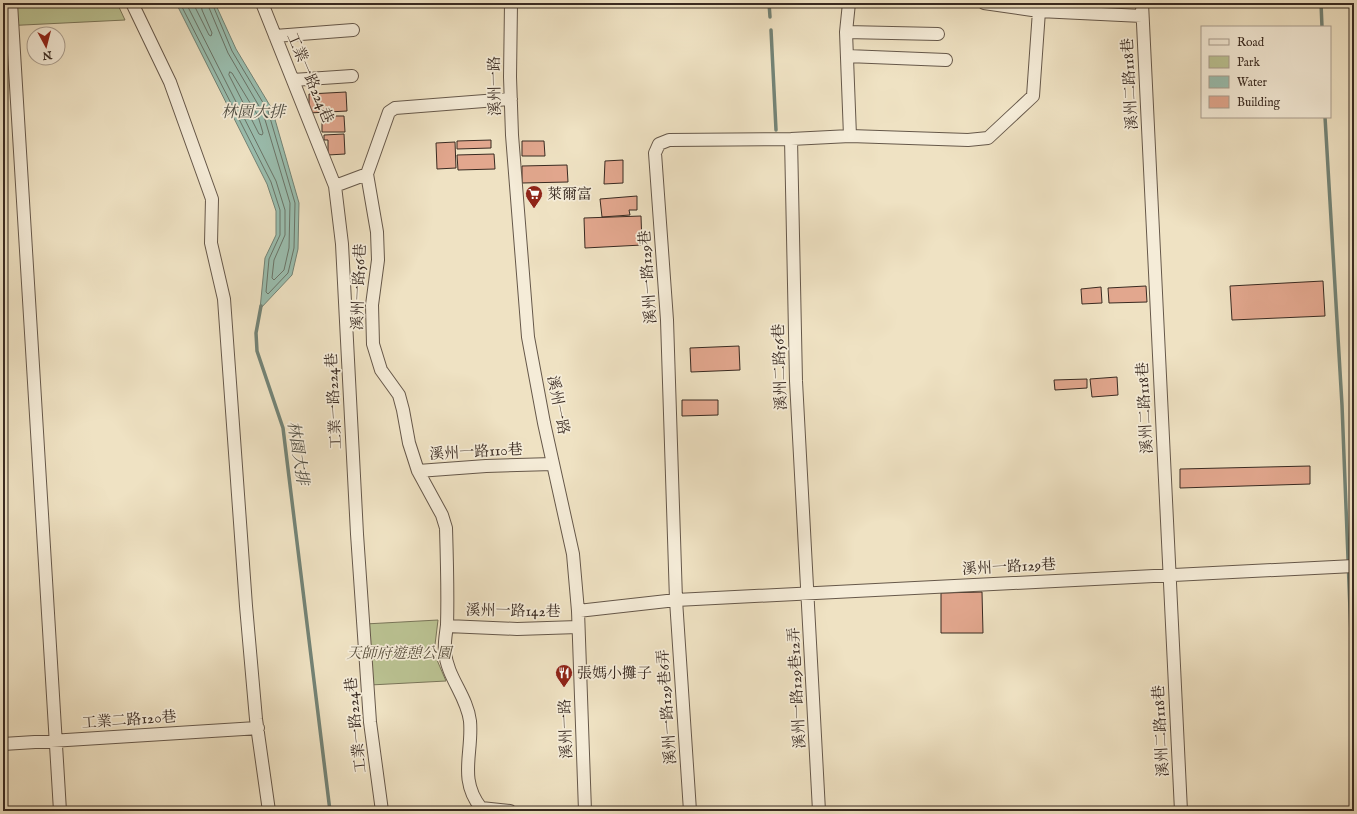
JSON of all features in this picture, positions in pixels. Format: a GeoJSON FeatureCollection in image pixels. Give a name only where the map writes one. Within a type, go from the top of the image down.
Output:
{"type":"FeatureCollection","features":[{"type":"Feature","properties":{"kind":"street"},"geometry":{"type":"LineString","coordinates":[[12,3],[60,811]]}},
{"type":"Feature","properties":{"kind":"street"},"geometry":{"type":"LineString","coordinates":[[132,3],[170,82],[212,199],[211,243],[224,299],[246,606],[258,728],[269,811]]}},
{"type":"Feature","properties":{"kind":"street","name":"工業一路224巷"},"geometry":{"type":"LineString","coordinates":[[262,3],[336,186],[342,251],[357,534],[370,714],[382,811]]}},
{"type":"Feature","properties":{"kind":"street","name":"溪州一路"},"geometry":{"type":"LineString","coordinates":[[511,3],[512,135],[528,337],[553,464],[573,554],[578,611],[586,811]]}},
{"type":"Feature","properties":{"kind":"street"},"geometry":{"type":"LineString","coordinates":[[849,3],[846,32],[850,136]]}},
{"type":"Feature","properties":{"kind":"street"},"geometry":{"type":"LineString","coordinates":[[984,3],[1039,11],[1142,16]]}},
{"type":"Feature","properties":{"kind":"street","name":"溪州二路118巷"},"geometry":{"type":"LineString","coordinates":[[1142,3],[1181,811]]}},
{"type":"Feature","properties":{"kind":"street","name":"溪州一路129巷"},"geometry":{"type":"LineString","coordinates":[[676,600],[667,320],[655,153],[659,144],[669,140],[791,139],[850,136],[968,140],[988,138],[1033,96],[1039,11]]}},
{"type":"Feature","properties":{"kind":"street"},"geometry":{"type":"LineString","coordinates":[[275,36],[353,30]]}},
{"type":"Feature","properties":{"kind":"street"},"geometry":{"type":"LineString","coordinates":[[846,32],[938,34]]}},
{"type":"Feature","properties":{"kind":"street"},"geometry":{"type":"LineString","coordinates":[[847,56],[946,60]]}},
{"type":"Feature","properties":{"kind":"street"},"geometry":{"type":"LineString","coordinates":[[293,80],[352,76]]}},
{"type":"Feature","properties":{"kind":"street"},"geometry":{"type":"LineString","coordinates":[[336,186],[367,174],[389,112],[395,108],[511,99]]}},
{"type":"Feature","properties":{"kind":"street","name":"溪州二路56巷"},"geometry":{"type":"LineString","coordinates":[[791,139],[796,381],[809,593]]}},
{"type":"Feature","properties":{"kind":"street","name":"溪州一路56巷"},"geometry":{"type":"LineString","coordinates":[[367,174],[374,215],[378,260],[372,305],[373,344],[381,370],[399,395],[409,443],[418,471]]}},
{"type":"Feature","properties":{"kind":"street","name":"溪州一路110巷"},"geometry":{"type":"LineString","coordinates":[[510,811],[481,808],[474,799],[469,785],[467,768],[470,721],[464,700],[449,668],[445,653],[446,528],[442,515],[418,471],[486,466],[553,464]]}},
{"type":"Feature","properties":{"kind":"street","name":"溪州一路129巷"},"geometry":{"type":"LineString","coordinates":[[578,611],[676,600],[1349,567]]}},
{"type":"Feature","properties":{"kind":"street","name":"溪州一路129巷12弄"},"geometry":{"type":"LineString","coordinates":[[809,593],[819,811]]}},
{"type":"Feature","properties":{"kind":"street","name":"溪州一路129巷6弄"},"geometry":{"type":"LineString","coordinates":[[676,600],[690,811]]}},
{"type":"Feature","properties":{"kind":"street","name":"溪州一路142巷"},"geometry":{"type":"LineString","coordinates":[[446,626],[517,629],[578,627]]}},
{"type":"Feature","properties":{"kind":"street","name":"工業二路120巷"},"geometry":{"type":"LineString","coordinates":[[3,744],[258,728]]}},
{"type":"Feature","properties":{"kind":"green space"},"geometry":{"type":"Polygon","coordinates":[[[3,3],[117,3],[125,20],[3,26],[3,3]]]}},
{"type":"Feature","properties":{"kind":"green space","name":"天師府遊憩公園"},"geometry":{"type":"Polygon","coordinates":[[[438,620],[434,653],[446,681],[370,685],[365,624],[438,620]]]}},
{"type":"Feature","properties":{"kind":"water","name":"林園大排"},"geometry":{"type":"Polygon","coordinates":[[[176,3],[215,3],[236,49],[272,109],[299,203],[298,249],[292,275],[260,309],[265,258],[276,235],[276,211],[267,184],[176,3]]]}},
{"type":"Feature","properties":{"kind":"building"},"geometry":{"type":"Polygon","coordinates":[[[346,92],[347,111],[309,113],[309,94],[346,92]]]}},
{"type":"Feature","properties":{"kind":"building"},"geometry":{"type":"Polygon","coordinates":[[[322,116],[344,116],[345,132],[322,132],[322,116]]]}},
{"type":"Feature","properties":{"kind":"building"},"geometry":{"type":"Polygon","coordinates":[[[344,134],[345,154],[328,155],[328,140],[324,140],[324,135],[344,134]]]}},
{"type":"Feature","properties":{"kind":"building"},"geometry":{"type":"Polygon","coordinates":[[[491,140],[491,148],[457,149],[457,141],[491,140]]]}},
{"type":"Feature","properties":{"kind":"building"},"geometry":{"type":"Polygon","coordinates":[[[522,141],[544,141],[545,156],[522,156],[522,141]]]}},
{"type":"Feature","properties":{"kind":"building"},"geometry":{"type":"Polygon","coordinates":[[[455,142],[456,168],[437,169],[436,143],[455,142]]]}},
{"type":"Feature","properties":{"kind":"building"},"geometry":{"type":"Polygon","coordinates":[[[494,154],[495,169],[458,170],[457,155],[494,154]]]}},
{"type":"Feature","properties":{"kind":"building"},"geometry":{"type":"Polygon","coordinates":[[[623,160],[623,183],[604,184],[605,161],[623,160]]]}},
{"type":"Feature","properties":{"kind":"building"},"geometry":{"type":"Polygon","coordinates":[[[567,165],[568,182],[522,183],[522,166],[567,165]]]}},
{"type":"Feature","properties":{"kind":"building"},"geometry":{"type":"Polygon","coordinates":[[[637,196],[637,210],[629,210],[630,215],[602,217],[600,199],[637,196]]]}},
{"type":"Feature","properties":{"kind":"building"},"geometry":{"type":"Polygon","coordinates":[[[641,216],[642,245],[585,248],[584,218],[641,216]]]}},
{"type":"Feature","properties":{"kind":"building"},"geometry":{"type":"Polygon","coordinates":[[[1323,281],[1325,316],[1232,320],[1230,286],[1323,281]]]}},
{"type":"Feature","properties":{"kind":"building"},"geometry":{"type":"Polygon","coordinates":[[[1146,286],[1147,302],[1109,303],[1108,288],[1146,286]]]}},
{"type":"Feature","properties":{"kind":"building"},"geometry":{"type":"Polygon","coordinates":[[[1101,287],[1102,303],[1082,304],[1081,289],[1101,287]]]}},
{"type":"Feature","properties":{"kind":"building"},"geometry":{"type":"Polygon","coordinates":[[[739,346],[740,370],[691,372],[690,348],[739,346]]]}},
{"type":"Feature","properties":{"kind":"building"},"geometry":{"type":"Polygon","coordinates":[[[1117,377],[1118,395],[1092,397],[1090,379],[1117,377]]]}},
{"type":"Feature","properties":{"kind":"building"},"geometry":{"type":"Polygon","coordinates":[[[1087,379],[1087,388],[1055,390],[1054,380],[1087,379]]]}},
{"type":"Feature","properties":{"kind":"building"},"geometry":{"type":"Polygon","coordinates":[[[682,400],[718,400],[718,415],[682,416],[682,400]]]}},
{"type":"Feature","properties":{"kind":"building"},"geometry":{"type":"Polygon","coordinates":[[[1310,466],[1310,484],[1180,488],[1180,469],[1310,466]]]}},
{"type":"Feature","properties":{"kind":"building"},"geometry":{"type":"Polygon","coordinates":[[[982,592],[983,633],[941,633],[941,593],[982,592]]]}},
{"type":"Feature","properties":{"kind":"waterway"},"geometry":{"type":"LineString","coordinates":[[769,3],[770,17]]}},
{"type":"Feature","properties":{"kind":"waterway"},"geometry":{"type":"LineString","coordinates":[[1321,3],[1322,26]]}},
{"type":"Feature","properties":{"kind":"waterway"},"geometry":{"type":"LineString","coordinates":[[771,30],[776,130]]}},
{"type":"Feature","properties":{"kind":"waterway"},"geometry":{"type":"LineString","coordinates":[[1325,118],[1342,405],[1354,711]]}},
{"type":"Feature","properties":{"kind":"waterway","name":"林園大排"},"geometry":{"type":"LineString","coordinates":[[261,306],[256,333],[257,351],[283,428],[330,811]]}},
{"type":"Feature","properties":{"kind":"place","name":"萊爾富"},"geometry":{"type":"Point","coordinates":[534,209]}},
{"type":"Feature","properties":{"kind":"place","name":"張媽小攤子"},"geometry":{"type":"Point","coordinates":[564,688]}}]}
